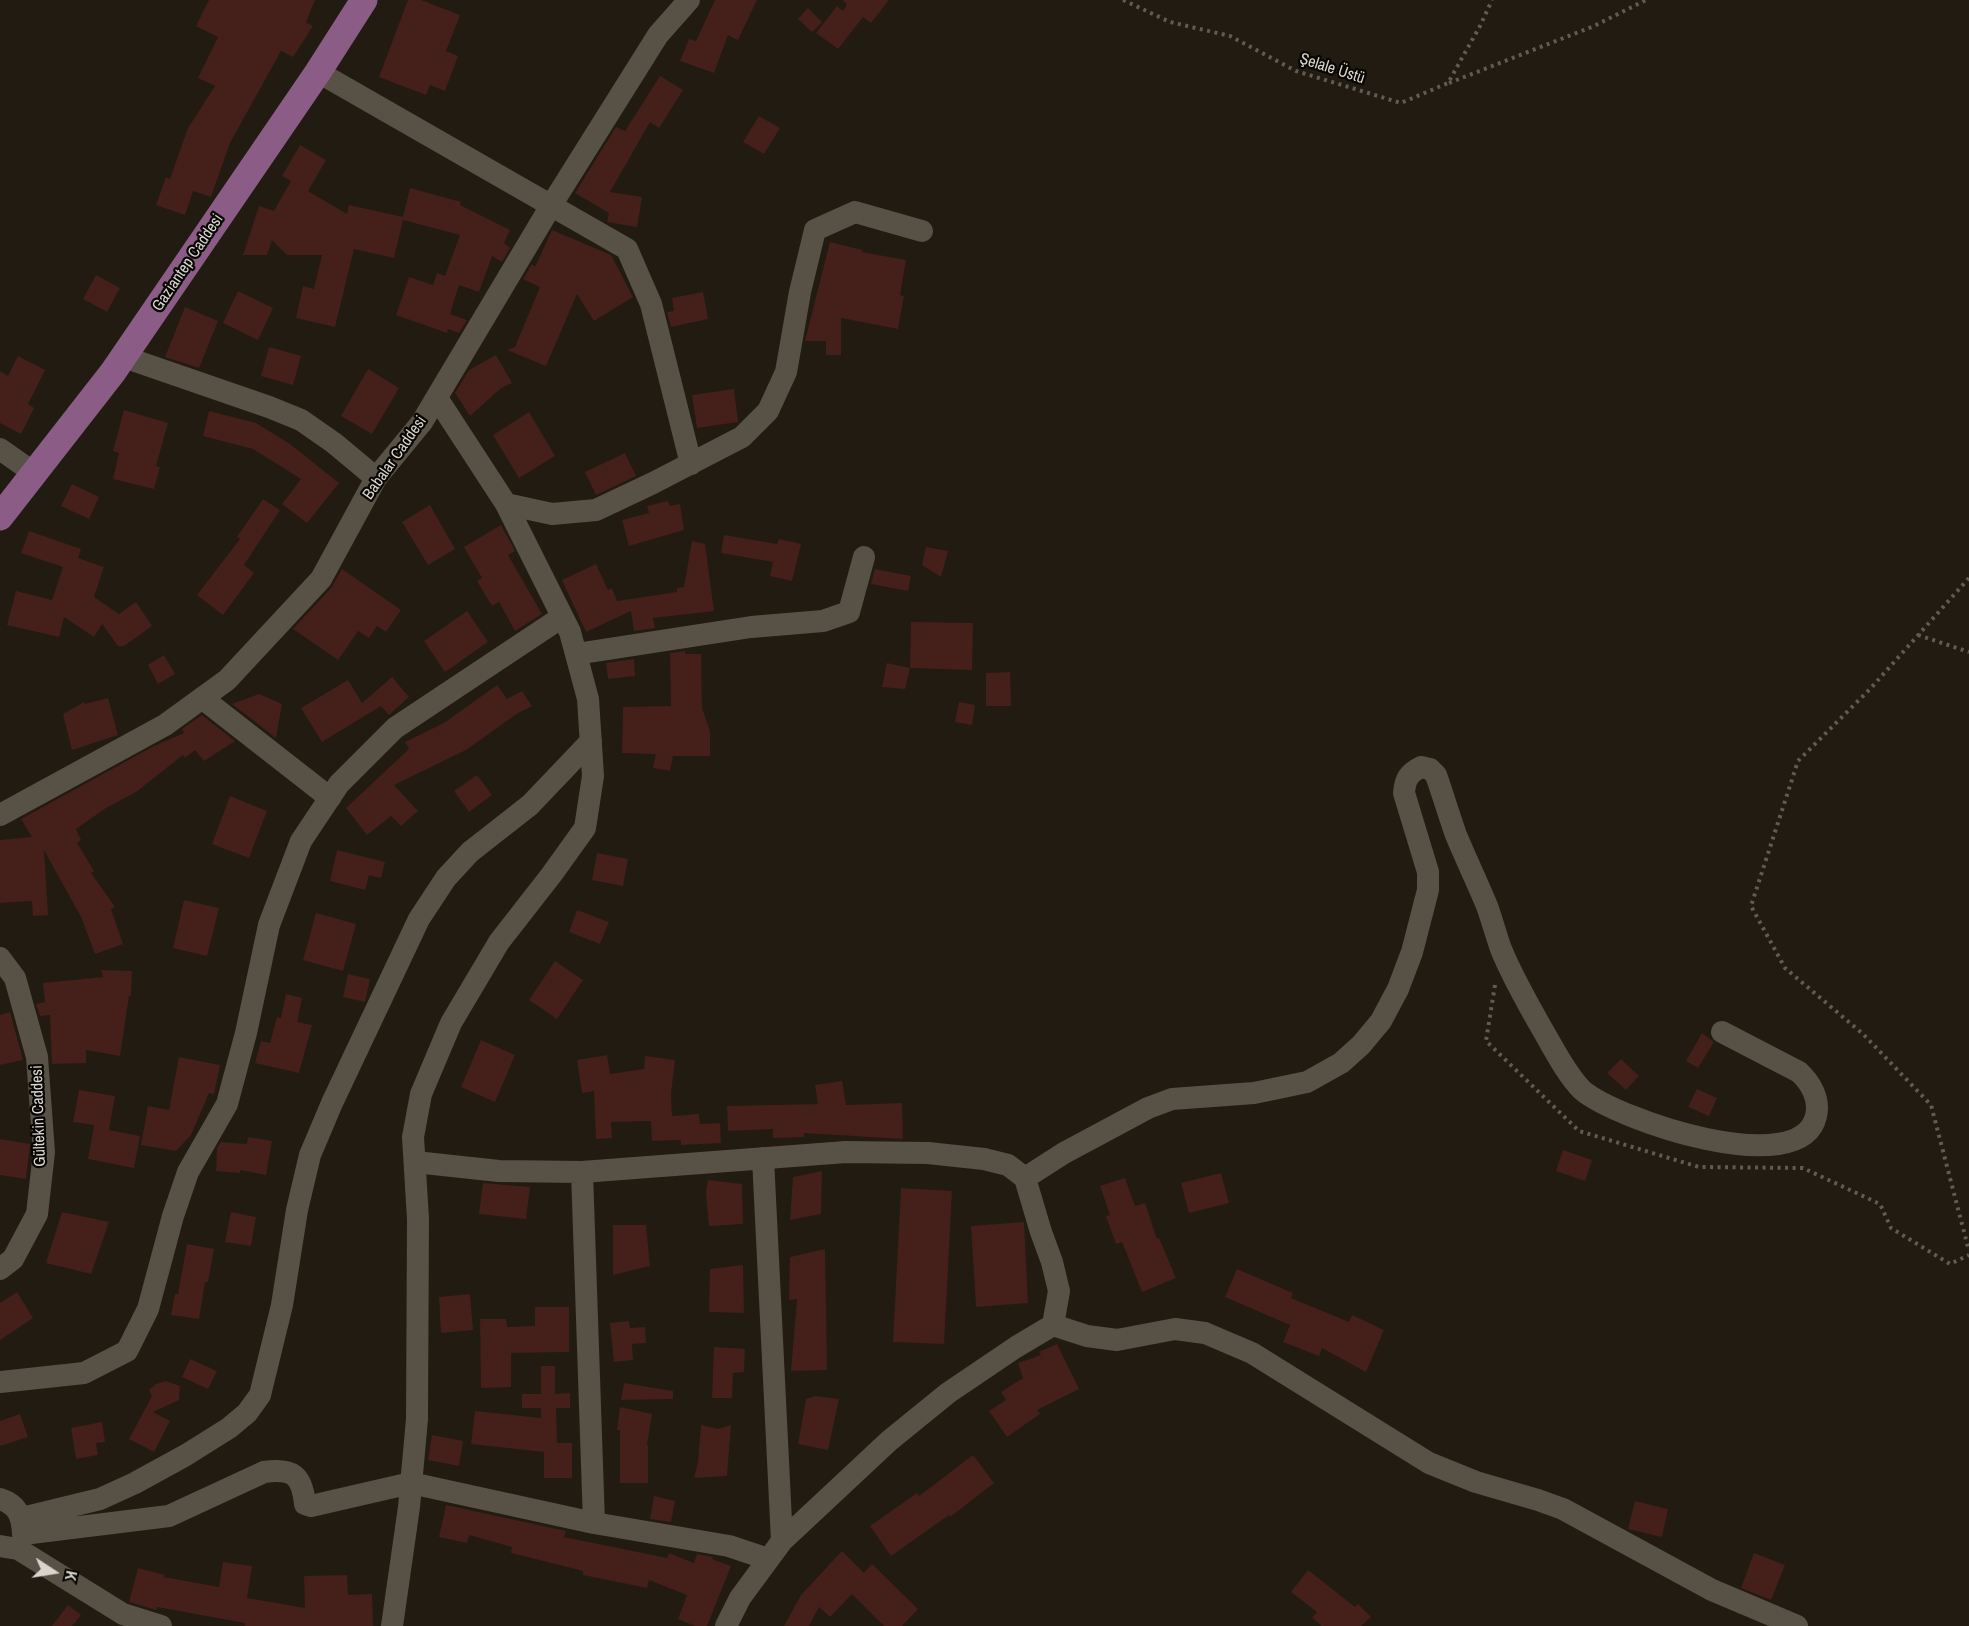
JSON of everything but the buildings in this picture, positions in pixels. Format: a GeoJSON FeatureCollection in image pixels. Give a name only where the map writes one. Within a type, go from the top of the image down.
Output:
{"type":"FeatureCollection","features":[{"type":"Feature","properties":{"kind":"main road","name":"Gaziantep Caddesi"},"geometry":{"type":"LineString","coordinates":[[0,517],[124,357],[318,72],[364,0]]}},
{"type":"Feature","properties":{"kind":"street","name":"Babalar Caddesi"},"geometry":{"type":"LineString","coordinates":[[0,815],[165,726],[227,680],[321,579],[376,478],[422,422],[552,204],[658,34],[689,0]]}},
{"type":"Feature","properties":{"kind":"street"},"geometry":{"type":"LineString","coordinates":[[318,72],[627,249],[651,304],[691,464]]}},
{"type":"Feature","properties":{"kind":"street"},"geometry":{"type":"LineString","coordinates":[[506,504],[552,514],[596,510],[742,437],[768,411],[786,372],[800,292],[815,230],[855,212],[922,231]]}},
{"type":"Feature","properties":{"kind":"street"},"geometry":{"type":"LineString","coordinates":[[124,357],[301,420],[334,443],[376,478]]}},
{"type":"Feature","properties":{"kind":"street"},"geometry":{"type":"LineString","coordinates":[[392,1626],[411,1483],[417,1407],[418,1219],[414,1137],[421,1094],[451,1023],[499,942],[585,828],[593,776],[588,699],[570,632],[506,504],[436,398]]}},
{"type":"Feature","properties":{"kind":"street"},"geometry":{"type":"LineString","coordinates":[[0,449],[34,473]]}},
{"type":"Feature","properties":{"kind":"street"},"geometry":{"type":"LineString","coordinates":[[576,654],[751,627],[823,621],[849,612],[864,557]]}},
{"type":"Feature","properties":{"kind":"street"},"geometry":{"type":"LineString","coordinates":[[0,1382],[84,1373],[127,1351],[148,1309],[173,1216],[188,1172],[228,1104],[246,1034],[269,925],[301,841],[339,784],[395,728],[562,617]]}},
{"type":"Feature","properties":{"kind":"street"},"geometry":{"type":"LineString","coordinates":[[202,698],[330,798]]}},
{"type":"Feature","properties":{"kind":"street"},"geometry":{"type":"LineString","coordinates":[[16,1537],[135,1483],[186,1455],[229,1428],[247,1413],[260,1395],[282,1305],[297,1210],[310,1155],[332,1103],[419,919],[446,878],[470,852],[530,806],[591,741]]}},
{"type":"Feature","properties":{"kind":"street"},"geometry":{"type":"LineString","coordinates":[[1025,1178],[1064,1153],[1148,1108],[1172,1100],[1254,1093],[1307,1082],[1341,1063],[1361,1045],[1381,1021],[1398,989],[1412,952],[1428,890],[1428,872],[1404,793],[1405,781],[1411,772],[1421,767],[1430,769],[1436,775],[1456,833],[1488,908],[1501,949],[1527,1003],[1557,1055],[1581,1089],[1600,1102],[1658,1127],[1695,1137],[1751,1145],[1794,1141],[1807,1134],[1814,1124],[1817,1111],[1815,1094],[1809,1081],[1799,1072],[1722,1032]]}},
{"type":"Feature","properties":{"kind":"street","name":"Gültekin Caddesi"},"geometry":{"type":"LineString","coordinates":[[0,958],[15,978],[37,1057],[44,1152],[37,1214],[13,1259],[2,1265]]}},
{"type":"Feature","properties":{"kind":"street"},"geometry":{"type":"LineString","coordinates":[[415,1162],[500,1170],[582,1173],[846,1152],[928,1153],[984,1159],[1008,1165],[1025,1178],[1052,1262],[1059,1292],[1053,1325]]}},
{"type":"Feature","properties":{"kind":"street"},"geometry":{"type":"LineString","coordinates":[[763,1158],[782,1540]]}},
{"type":"Feature","properties":{"kind":"street"},"geometry":{"type":"LineString","coordinates":[[582,1173],[594,1523]]}},
{"type":"Feature","properties":{"kind":"street"},"geometry":{"type":"LineString","coordinates":[[726,1626],[740,1598],[782,1540],[889,1441],[948,1393],[1053,1325],[1087,1336],[1117,1340],[1175,1329],[1205,1333],[1252,1353],[1429,1463],[1476,1482],[1563,1509],[1712,1590],[1797,1626]]}},
{"type":"Feature","properties":{"kind":"street"},"geometry":{"type":"LineString","coordinates":[[16,1537],[169,1516],[264,1472],[289,1471],[301,1484],[305,1504],[311,1506],[411,1483],[594,1523],[729,1546],[768,1559]]}},
{"type":"Feature","properties":{"kind":"street"},"geometry":{"type":"LineString","coordinates":[[0,1499],[15,1508],[16,1537]]}},
{"type":"Feature","properties":{"kind":"street"},"geometry":{"type":"LineString","coordinates":[[16,1537],[123,1614],[160,1626]]}},
{"type":"Feature","properties":{"kind":"path","name":"Şelale Üstü"},"geometry":{"type":"LineString","coordinates":[[1123,0],[1170,22],[1230,36],[1296,71],[1401,103],[1594,26],[1646,0]]}},
{"type":"Feature","properties":{"kind":"path"},"geometry":{"type":"LineString","coordinates":[[1448,83],[1492,0]]}},
{"type":"Feature","properties":{"kind":"path"},"geometry":{"type":"LineString","coordinates":[[1969,578],[1871,687],[1798,761],[1751,906],[1785,968],[1863,1034],[1930,1105],[1969,1251]]}},
{"type":"Feature","properties":{"kind":"path"},"geometry":{"type":"LineString","coordinates":[[1918,635],[1969,652]]}}]}
